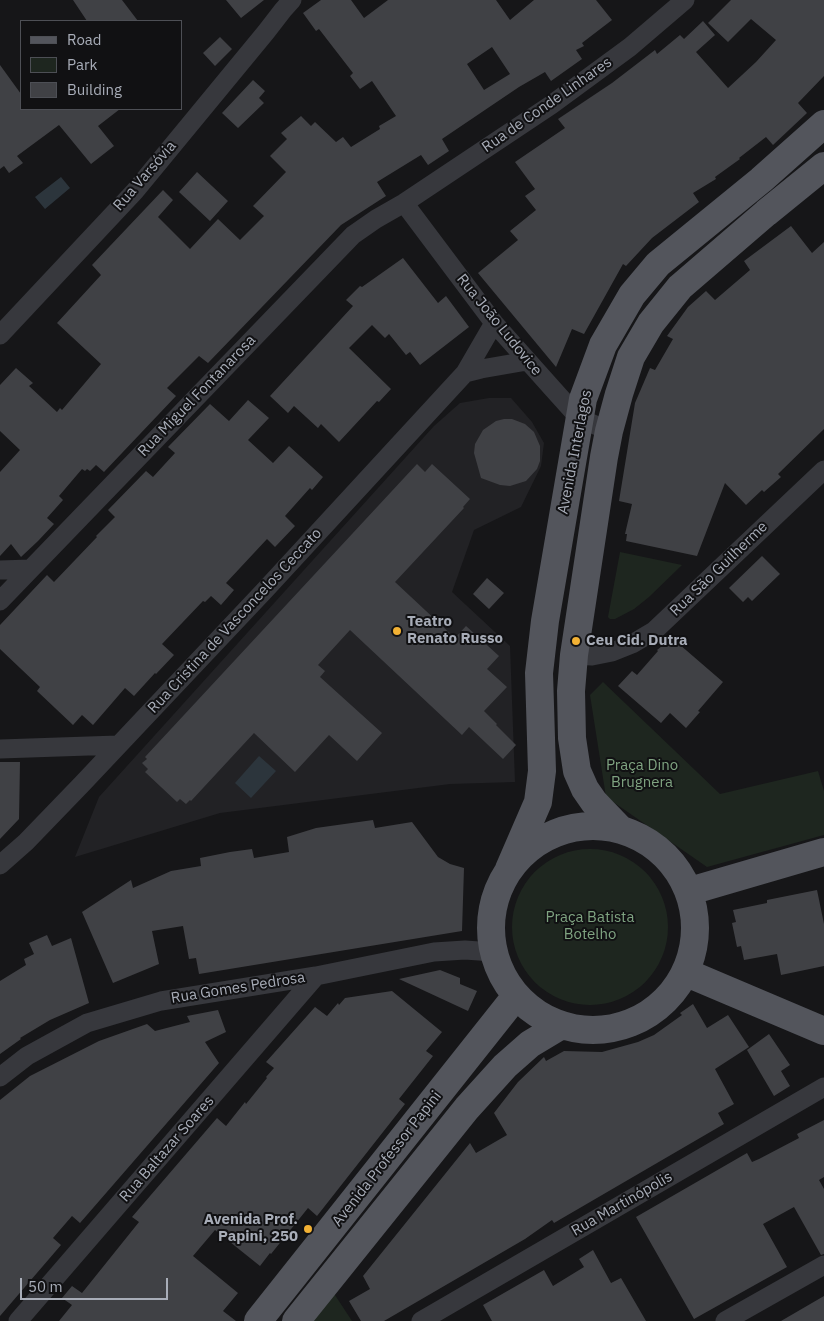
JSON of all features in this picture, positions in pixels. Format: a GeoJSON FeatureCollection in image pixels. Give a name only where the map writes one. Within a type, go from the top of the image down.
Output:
{"type":"FeatureCollection","features":[{"type":"Feature","properties":{"kind":"main road","name":"Avenida Interlagos"},"geometry":{"type":"LineString","coordinates":[[509,869],[538,802],[542,771],[539,673],[545,621],[583,399],[603,345],[632,295],[658,264],[761,180],[824,124]]}},
{"type":"Feature","properties":{"kind":"main road","name":"Avenida Interlagos"},"geometry":{"type":"LineString","coordinates":[[619,828],[585,790],[577,771],[572,738],[571,691],[574,656],[609,431],[631,357],[651,323],[680,287],[824,166]]}},
{"type":"Feature","properties":{"kind":"main road"},"geometry":{"type":"LineString","coordinates":[[588,826],[619,828],[649,842],[674,863],[690,891],[697,932],[687,973],[665,1003],[634,1023],[597,1032],[560,1026],[528,1008],[516,996],[502,976],[493,952],[490,924],[496,895],[509,869],[530,847],[557,832],[588,826]]}},
{"type":"Feature","properties":{"kind":"main road"},"geometry":{"type":"LineString","coordinates":[[690,891],[824,852]]}},
{"type":"Feature","properties":{"kind":"main road"},"geometry":{"type":"LineString","coordinates":[[687,973],[824,1031]]}},
{"type":"Feature","properties":{"kind":"main road","name":"Avenida Professor Papini"},"geometry":{"type":"LineString","coordinates":[[258,1321],[516,996]]}},
{"type":"Feature","properties":{"kind":"main road","name":"Avenida Professor Papini"},"geometry":{"type":"LineString","coordinates":[[296,1321],[467,1108],[505,1066],[530,1044],[560,1026]]}},
{"type":"Feature","properties":{"kind":"street","name":"Rua de Conde Linhares"},"geometry":{"type":"LineString","coordinates":[[404,204],[551,105],[630,47],[685,0]]}},
{"type":"Feature","properties":{"kind":"street","name":"Rua Varsóvia"},"geometry":{"type":"LineString","coordinates":[[0,335],[135,191],[266,32],[283,3]]}},
{"type":"Feature","properties":{"kind":"street","name":"Rua João Ludovice"},"geometry":{"type":"LineString","coordinates":[[404,204],[494,323],[527,361],[580,418],[609,431]]}},
{"type":"Feature","properties":{"kind":"street","name":"Rua Miguel Fontanarosa"},"geometry":{"type":"LineString","coordinates":[[0,601],[353,235],[376,218],[404,204]]}},
{"type":"Feature","properties":{"kind":"street","name":"Rua Cristina de Vasconcelos Ceccato"},"geometry":{"type":"LineString","coordinates":[[0,864],[32,836],[265,590],[465,374],[494,323]]}},
{"type":"Feature","properties":{"kind":"street"},"geometry":{"type":"LineString","coordinates":[[465,374],[481,369],[527,361]]}},
{"type":"Feature","properties":{"kind":"street","name":"Rua São Guilherme"},"geometry":{"type":"LineString","coordinates":[[574,656],[592,656],[612,652],[632,644],[654,631],[824,470]]}},
{"type":"Feature","properties":{"kind":"street"},"geometry":{"type":"LineString","coordinates":[[0,570],[30,569]]}},
{"type":"Feature","properties":{"kind":"street"},"geometry":{"type":"LineString","coordinates":[[0,749],[118,745]]}},
{"type":"Feature","properties":{"kind":"street","name":"Rua Gomes Pedrosa"},"geometry":{"type":"LineString","coordinates":[[0,1077],[27,1056],[87,1023],[161,1001],[316,976],[434,952],[465,950],[493,952]]}},
{"type":"Feature","properties":{"kind":"street","name":"Rua Baltazar Soares"},"geometry":{"type":"LineString","coordinates":[[18,1321],[316,976]]}},
{"type":"Feature","properties":{"kind":"street","name":"Rua Martinópolis"},"geometry":{"type":"LineString","coordinates":[[421,1321],[824,1087]]}},
{"type":"Feature","properties":{"kind":"street"},"geometry":{"type":"LineString","coordinates":[[725,1321],[824,1266]]}},
{"type":"Feature","properties":{"kind":"shaded area"},"geometry":{"type":"Polygon","coordinates":[[[61,177],[70,188],[45,209],[35,197],[61,177]]]}},
{"type":"Feature","properties":{"kind":"shaded area"},"geometry":{"type":"Polygon","coordinates":[[[489,398],[511,398],[532,422],[544,443],[541,466],[521,507],[474,530],[452,592],[510,646],[515,782],[450,784],[220,813],[75,857],[99,797],[434,426],[460,403],[489,398]]]}},
{"type":"Feature","properties":{"kind":"shaded area"},"geometry":{"type":"Polygon","coordinates":[[[259,756],[276,771],[251,798],[235,783],[259,756]]]}},
{"type":"Feature","properties":{"kind":"green space"},"geometry":{"type":"Polygon","coordinates":[[[620,552],[682,565],[634,609],[615,619],[610,619],[608,617],[620,552]]]}},
{"type":"Feature","properties":{"kind":"green space","name":"Praça Dino Brugnera"},"geometry":{"type":"Polygon","coordinates":[[[603,682],[720,794],[818,771],[824,791],[824,835],[707,867],[606,797],[590,695],[603,682]]]}},
{"type":"Feature","properties":{"kind":"green space","name":"Praça Batista Botelho"},"geometry":{"type":"Polygon","coordinates":[[[582,849],[598,849],[613,852],[627,858],[640,866],[651,877],[665,904],[668,927],[667,942],[659,964],[651,977],[640,988],[613,1002],[598,1005],[582,1005],[567,1002],[553,996],[540,988],[529,977],[515,950],[512,935],[512,919],[515,904],[521,890],[529,877],[540,866],[567,852],[582,849]]]}},
{"type":"Feature","properties":{"kind":"green space"},"geometry":{"type":"Polygon","coordinates":[[[333,1292],[352,1321],[310,1321],[333,1292]]]}},
{"type":"Feature","properties":{"kind":"building"},"geometry":{"type":"Polygon","coordinates":[[[73,0],[122,0],[137,20],[86,20],[73,0]]]}},
{"type":"Feature","properties":{"kind":"building"},"geometry":{"type":"Polygon","coordinates":[[[226,0],[264,0],[241,18],[226,0]]]}},
{"type":"Feature","properties":{"kind":"building"},"geometry":{"type":"Polygon","coordinates":[[[321,0],[351,0],[364,18],[388,0],[496,0],[510,20],[534,0],[596,0],[612,20],[582,43],[584,46],[576,50],[582,59],[551,81],[545,72],[519,87],[442,139],[449,151],[428,165],[421,155],[377,182],[386,196],[341,225],[208,363],[199,356],[167,388],[176,396],[104,472],[96,465],[90,471],[82,469],[59,496],[63,500],[47,518],[54,524],[21,557],[11,544],[0,556],[0,472],[20,450],[0,431],[0,385],[16,368],[33,383],[29,386],[57,412],[60,408],[62,410],[101,364],[57,323],[101,275],[92,265],[163,190],[173,200],[158,217],[190,249],[218,219],[240,240],[264,216],[253,206],[286,172],[270,156],[287,139],[281,133],[301,116],[311,126],[315,122],[336,142],[343,137],[351,147],[380,129],[379,126],[396,116],[372,81],[360,89],[350,76],[353,73],[319,29],[316,31],[303,13],[321,0]],[[492,47],[467,64],[484,90],[510,74],[492,47]]]}},
{"type":"Feature","properties":{"kind":"building"},"geometry":{"type":"Polygon","coordinates":[[[731,0],[824,0],[824,76],[798,103],[807,113],[773,145],[766,137],[715,177],[716,179],[693,193],[699,202],[652,238],[626,266],[623,264],[584,334],[572,329],[556,367],[478,273],[518,240],[510,231],[536,210],[525,196],[535,189],[515,162],[565,128],[558,119],[612,83],[655,50],[657,54],[680,35],[684,39],[703,21],[715,35],[696,52],[728,88],[776,40],[751,19],[728,42],[708,23],[731,0]]]}},
{"type":"Feature","properties":{"kind":"building"},"geometry":{"type":"Polygon","coordinates":[[[220,37],[232,49],[215,66],[203,53],[220,37]]]}},
{"type":"Feature","properties":{"kind":"building"},"geometry":{"type":"Polygon","coordinates":[[[0,65],[20,93],[20,110],[119,110],[98,126],[114,146],[91,164],[59,125],[17,156],[23,163],[9,173],[4,166],[0,169],[0,65]]]}},
{"type":"Feature","properties":{"kind":"building"},"geometry":{"type":"Polygon","coordinates":[[[253,80],[265,91],[259,98],[264,103],[238,128],[222,113],[253,80]]]}},
{"type":"Feature","properties":{"kind":"building"},"geometry":{"type":"Polygon","coordinates":[[[197,172],[228,201],[210,221],[179,192],[197,172]]]}},
{"type":"Feature","properties":{"kind":"building"},"geometry":{"type":"Polygon","coordinates":[[[791,226],[812,253],[824,242],[824,429],[778,474],[781,477],[764,492],[762,490],[746,505],[725,483],[697,556],[626,541],[627,534],[625,534],[632,504],[619,501],[635,403],[650,368],[655,370],[673,339],[667,336],[688,307],[706,291],[715,300],[750,270],[744,261],[791,226]]]}},
{"type":"Feature","properties":{"kind":"building"},"geometry":{"type":"Polygon","coordinates":[[[403,258],[438,303],[446,296],[469,327],[420,365],[410,352],[406,355],[389,334],[385,338],[372,325],[349,348],[391,389],[379,402],[377,401],[339,442],[321,424],[318,428],[294,406],[288,413],[270,396],[353,306],[346,300],[360,286],[362,287],[403,258]]]}},
{"type":"Feature","properties":{"kind":"building"},"geometry":{"type":"Polygon","coordinates":[[[248,400],[269,418],[248,440],[273,463],[289,446],[323,477],[312,490],[310,488],[285,516],[295,526],[275,547],[267,539],[226,583],[234,590],[221,605],[211,596],[205,602],[203,601],[162,644],[174,655],[134,696],[125,688],[93,725],[82,715],[73,725],[37,691],[40,687],[0,649],[0,625],[47,575],[54,582],[97,537],[115,517],[108,510],[146,471],[153,477],[175,453],[168,447],[210,404],[229,421],[248,400]]]}},
{"type":"Feature","properties":{"kind":"building"},"geometry":{"type":"Polygon","coordinates":[[[512,419],[525,424],[534,432],[540,446],[540,461],[537,469],[526,481],[510,486],[500,485],[481,478],[474,453],[475,444],[483,430],[496,421],[512,419]]]}},
{"type":"Feature","properties":{"kind":"building"},"geometry":{"type":"Polygon","coordinates":[[[417,464],[425,472],[432,464],[470,499],[464,508],[395,582],[455,638],[466,626],[499,656],[487,669],[507,687],[484,711],[516,745],[503,759],[469,727],[462,735],[350,630],[318,665],[325,671],[320,677],[382,733],[357,761],[329,735],[295,772],[254,733],[191,801],[186,804],[180,799],[177,802],[145,772],[148,769],[142,763],[147,759],[145,757],[417,464]]]}},
{"type":"Feature","properties":{"kind":"building"},"geometry":{"type":"Polygon","coordinates":[[[762,556],[780,574],[752,601],[748,597],[743,602],[729,588],[762,556]]]}},
{"type":"Feature","properties":{"kind":"building"},"geometry":{"type":"Polygon","coordinates":[[[487,578],[504,593],[489,609],[473,594],[487,578]]]}},
{"type":"Feature","properties":{"kind":"building"},"geometry":{"type":"Polygon","coordinates":[[[672,638],[723,682],[686,728],[670,713],[661,723],[618,686],[632,671],[637,675],[657,650],[672,638]]]}},
{"type":"Feature","properties":{"kind":"building"},"geometry":{"type":"Polygon","coordinates":[[[0,762],[20,762],[19,819],[0,839],[0,762]]]}},
{"type":"Feature","properties":{"kind":"building"},"geometry":{"type":"Polygon","coordinates":[[[373,820],[375,828],[412,822],[438,857],[450,864],[464,868],[462,931],[199,974],[196,958],[189,959],[183,926],[152,931],[159,964],[113,983],[82,912],[131,880],[133,888],[171,871],[201,866],[200,858],[230,852],[252,849],[254,858],[289,852],[287,837],[316,828],[373,820]]]}},
{"type":"Feature","properties":{"kind":"building"},"geometry":{"type":"Polygon","coordinates":[[[817,890],[824,924],[824,966],[781,975],[777,954],[744,960],[741,946],[737,947],[732,923],[736,922],[733,910],[767,903],[767,900],[817,890]]]}},
{"type":"Feature","properties":{"kind":"building"},"geometry":{"type":"Polygon","coordinates":[[[47,935],[52,946],[71,938],[89,1003],[50,1020],[20,1038],[0,1054],[0,981],[26,965],[24,959],[34,954],[29,943],[47,935]]]}},
{"type":"Feature","properties":{"kind":"building"},"geometry":{"type":"Polygon","coordinates":[[[440,970],[460,978],[460,984],[477,991],[468,1011],[399,979],[440,970]]]}},
{"type":"Feature","properties":{"kind":"building"},"geometry":{"type":"Polygon","coordinates":[[[392,991],[442,1032],[426,1051],[433,1056],[399,1099],[405,1104],[317,1216],[308,1208],[260,1266],[215,1230],[193,1256],[238,1293],[223,1311],[236,1321],[59,1321],[72,1305],[62,1298],[72,1286],[82,1293],[139,1222],[132,1217],[217,1118],[226,1126],[245,1102],[246,1104],[274,1068],[266,1062],[315,1007],[327,1016],[345,998],[392,991]]]}},
{"type":"Feature","properties":{"kind":"building"},"geometry":{"type":"Polygon","coordinates":[[[693,1004],[707,1028],[728,1015],[749,1047],[715,1069],[734,1104],[718,1113],[724,1124],[554,1223],[552,1220],[525,1239],[384,1321],[361,1321],[349,1301],[370,1289],[363,1276],[470,1143],[476,1153],[507,1135],[494,1113],[518,1082],[544,1057],[546,1061],[564,1051],[602,1052],[638,1042],[654,1035],[682,1015],[680,1013],[693,1004]]]}},
{"type":"Feature","properties":{"kind":"building"},"geometry":{"type":"Polygon","coordinates":[[[218,1010],[226,1032],[205,1042],[219,1063],[80,1223],[72,1216],[53,1238],[61,1245],[0,1316],[0,1100],[30,1076],[99,1041],[147,1024],[155,1031],[190,1022],[187,1016],[218,1010]]]}},
{"type":"Feature","properties":{"kind":"building"},"geometry":{"type":"Polygon","coordinates":[[[769,1034],[790,1065],[781,1071],[790,1086],[774,1096],[747,1050],[769,1034]]]}},
{"type":"Feature","properties":{"kind":"building"},"geometry":{"type":"Polygon","coordinates":[[[824,1120],[824,1177],[819,1180],[824,1189],[824,1254],[821,1255],[794,1207],[763,1224],[787,1267],[694,1319],[636,1217],[747,1153],[752,1162],[759,1159],[799,1138],[797,1134],[824,1120]]]}},
{"type":"Feature","properties":{"kind":"building"},"geometry":{"type":"Polygon","coordinates":[[[593,1250],[611,1283],[621,1278],[646,1321],[492,1321],[483,1305],[544,1270],[553,1286],[584,1267],[579,1259],[593,1250]]]}},
{"type":"Feature","properties":{"kind":"building"},"geometry":{"type":"Polygon","coordinates":[[[824,1296],[824,1321],[781,1321],[824,1296]]]}},
{"type":"Feature","properties":{"kind":"place","name":"Teatro Renato Russo"},"geometry":{"type":"Point","coordinates":[397,631]}},
{"type":"Feature","properties":{"kind":"place","name":"Ceu Cid. Dutra"},"geometry":{"type":"Point","coordinates":[576,641]}},
{"type":"Feature","properties":{"kind":"place","name":"Avenida Prof. Papini, 250"},"geometry":{"type":"Point","coordinates":[308,1229]}}]}
